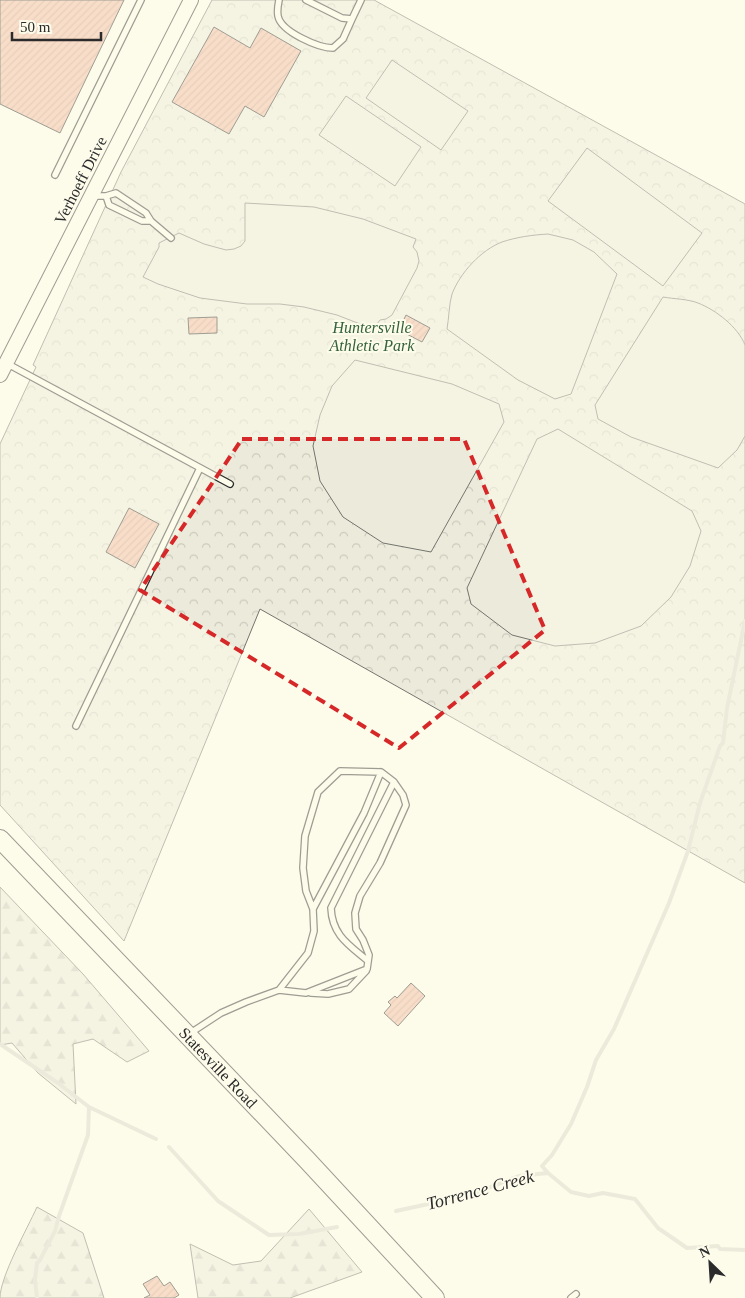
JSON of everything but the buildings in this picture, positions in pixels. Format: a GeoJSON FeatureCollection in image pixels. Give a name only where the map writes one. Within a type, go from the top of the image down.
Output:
{"type":"FeatureCollection","features":[{"type":"Feature","properties":{"kind":"main road","name":"Statesville Road"},"geometry":{"type":"LineString","coordinates":[[0,839],[434,1298]]}},
{"type":"Feature","properties":{"kind":"street","name":"Verhoeff Drive"},"geometry":{"type":"LineString","coordinates":[[3,369],[191,0]]}},
{"type":"Feature","properties":{"kind":"lane"},"geometry":{"type":"LineString","coordinates":[[56,175],[141,0]]}},
{"type":"Feature","properties":{"kind":"lane"},"geometry":{"type":"LineString","coordinates":[[278,0],[278,17],[285,28],[325,48],[333,48],[343,39],[361,0]]}},
{"type":"Feature","properties":{"kind":"lane"},"geometry":{"type":"LineString","coordinates":[[306,0],[342,18],[352,19]]}},
{"type":"Feature","properties":{"kind":"lane"},"geometry":{"type":"LineString","coordinates":[[91,196],[106,196],[116,193],[146,213],[151,221],[171,238]]}},
{"type":"Feature","properties":{"kind":"lane"},"geometry":{"type":"LineString","coordinates":[[106,196],[109,205],[142,221],[151,221]]}},
{"type":"Feature","properties":{"kind":"lane"},"geometry":{"type":"LineString","coordinates":[[3,369],[230,484]]}},
{"type":"Feature","properties":{"kind":"lane"},"geometry":{"type":"LineString","coordinates":[[76,726],[200,468]]}},
{"type":"Feature","properties":{"kind":"lane"},"geometry":{"type":"LineString","coordinates":[[188,1036],[221,1013],[246,1002],[280,990],[328,994],[349,989],[367,970],[369,954],[356,929],[355,913],[360,896],[380,863],[406,805],[403,795],[394,782],[381,772],[340,771],[318,792],[305,836],[303,868],[306,892],[313,909],[314,931],[308,952],[280,990]]}},
{"type":"Feature","properties":{"kind":"lane"},"geometry":{"type":"LineString","coordinates":[[313,909],[364,813],[381,772]]}},
{"type":"Feature","properties":{"kind":"lane"},"geometry":{"type":"LineString","coordinates":[[368,961],[342,939],[332,917],[331,908],[394,782]]}},
{"type":"Feature","properties":{"kind":"lane"},"geometry":{"type":"LineString","coordinates":[[306,993],[367,970]]}},
{"type":"Feature","properties":{"kind":"highlighted area"},"geometry":{"type":"Polygon","coordinates":[[[242,439],[464,439],[545,630],[399,748],[140,590],[242,439]]]}},
{"type":"Feature","properties":{"kind":"green space","name":"Huntersville Athletic Park"},"geometry":{"type":"Polygon","coordinates":[[[212,0],[374,0],[745,204],[745,883],[260,609],[124,941],[0,805],[0,444],[36,367],[33,365],[121,172],[212,0]]]}},
{"type":"Feature","properties":{"kind":"green space"},"geometry":{"type":"Polygon","coordinates":[[[392,60],[468,111],[441,150],[366,98],[392,60]]]}},
{"type":"Feature","properties":{"kind":"green space"},"geometry":{"type":"Polygon","coordinates":[[[346,96],[421,147],[395,186],[319,135],[346,96]]]}},
{"type":"Feature","properties":{"kind":"green space"},"geometry":{"type":"Polygon","coordinates":[[[587,148],[702,233],[663,286],[548,201],[587,148]]]}},
{"type":"Feature","properties":{"kind":"green space"},"geometry":{"type":"Polygon","coordinates":[[[548,234],[573,240],[594,252],[617,274],[571,394],[555,399],[518,380],[447,329],[452,294],[460,278],[479,256],[502,242],[548,234]]]}},
{"type":"Feature","properties":{"kind":"green space"},"geometry":{"type":"Polygon","coordinates":[[[663,297],[694,302],[712,310],[732,326],[745,345],[745,436],[737,450],[718,468],[631,437],[598,419],[595,405],[663,297]]]}},
{"type":"Feature","properties":{"kind":"green space"},"geometry":{"type":"Polygon","coordinates":[[[355,360],[452,384],[499,404],[504,422],[431,552],[383,543],[343,517],[320,481],[313,446],[320,415],[332,386],[355,360]]]}},
{"type":"Feature","properties":{"kind":"green space"},"geometry":{"type":"Polygon","coordinates":[[[558,429],[692,511],[701,531],[690,566],[671,597],[641,626],[595,643],[555,646],[512,635],[471,604],[467,588],[537,439],[558,429]]]}},
{"type":"Feature","properties":{"kind":"green space"},"geometry":{"type":"Polygon","coordinates":[[[0,887],[83,974],[149,1051],[127,1062],[93,1039],[73,1044],[76,1104],[38,1073],[12,1043],[0,1045],[0,887]]]}},
{"type":"Feature","properties":{"kind":"green space"},"geometry":{"type":"Polygon","coordinates":[[[37,1207],[83,1233],[104,1298],[0,1298],[4,1278],[37,1207]]]}},
{"type":"Feature","properties":{"kind":"green space"},"geometry":{"type":"Polygon","coordinates":[[[309,1209],[362,1272],[290,1298],[198,1298],[190,1244],[233,1265],[261,1261],[309,1209]]]}},
{"type":"Feature","properties":{"kind":"shaded area"},"geometry":{"type":"Polygon","coordinates":[[[245,203],[314,207],[363,219],[416,239],[413,247],[417,252],[419,261],[417,268],[392,315],[380,320],[373,329],[337,315],[304,307],[280,304],[247,304],[200,298],[143,277],[159,247],[159,243],[179,233],[204,244],[226,250],[241,246],[245,241],[245,203]]]}},
{"type":"Feature","properties":{"kind":"waterway"},"geometry":{"type":"LineString","coordinates":[[745,621],[727,708],[723,743],[720,746],[700,803],[688,851],[669,903],[614,1029],[596,1060],[571,1124],[552,1155],[542,1166],[571,1192],[589,1196],[603,1193],[635,1199],[658,1228],[687,1248],[718,1246],[720,1249],[745,1250]]}},
{"type":"Feature","properties":{"kind":"waterway","name":"Torrence Creek"},"geometry":{"type":"LineString","coordinates":[[0,1044],[58,1083],[89,1107],[156,1139]]}},
{"type":"Feature","properties":{"kind":"waterway"},"geometry":{"type":"LineString","coordinates":[[37,1298],[35,1280],[37,1263],[55,1231],[88,1135],[89,1107]]}},
{"type":"Feature","properties":{"kind":"waterway","name":"Torrence Creek"},"geometry":{"type":"LineString","coordinates":[[169,1147],[218,1201],[269,1235],[299,1234],[337,1227]]}},
{"type":"Feature","properties":{"kind":"waterway","name":"Torrence Creek"},"geometry":{"type":"LineString","coordinates":[[396,1211],[470,1195],[519,1176],[548,1173]]}}]}
